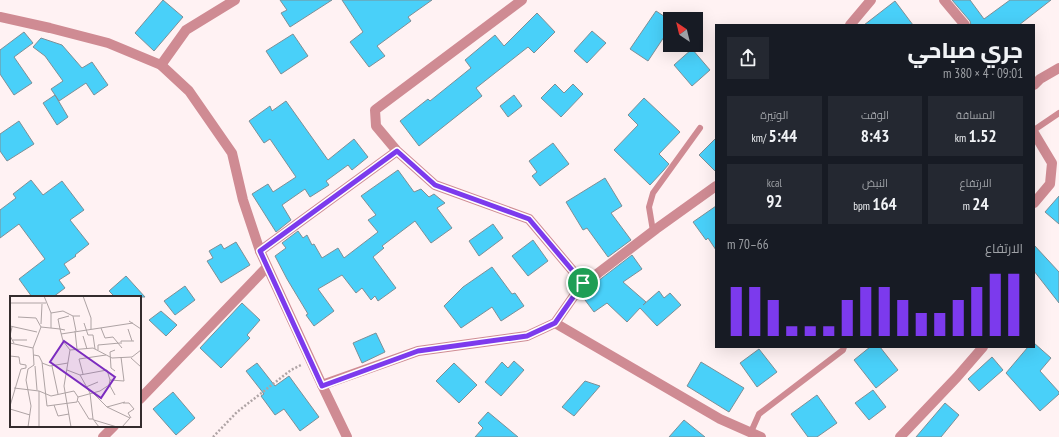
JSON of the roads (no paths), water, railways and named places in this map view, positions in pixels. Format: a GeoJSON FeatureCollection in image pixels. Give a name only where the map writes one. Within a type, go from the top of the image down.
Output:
{"type":"FeatureCollection","features":[{"type":"Feature","properties":{"kind":"street"},"geometry":{"type":"LineString","coordinates":[[160,65],[186,30],[235,0]]}},
{"type":"Feature","properties":{"kind":"street"},"geometry":{"type":"LineString","coordinates":[[522,0],[375,110],[376,126],[397,151],[435,185],[529,219],[583,283]]}},
{"type":"Feature","properties":{"kind":"street"},"geometry":{"type":"LineString","coordinates":[[851,24],[871,0]]}},
{"type":"Feature","properties":{"kind":"street"},"geometry":{"type":"LineString","coordinates":[[944,0],[964,24]]}},
{"type":"Feature","properties":{"kind":"street"},"geometry":{"type":"LineString","coordinates":[[0,17],[108,43],[160,65],[189,91],[232,153],[243,200],[260,251],[347,437]]}},
{"type":"Feature","properties":{"kind":"street"},"geometry":{"type":"LineString","coordinates":[[1035,84],[1040,78],[1059,68]]}},
{"type":"Feature","properties":{"kind":"street"},"geometry":{"type":"LineString","coordinates":[[1035,134],[1056,165],[1050,184],[1035,202]]}},
{"type":"Feature","properties":{"kind":"street"},"geometry":{"type":"LineString","coordinates":[[260,251],[397,151]]}},
{"type":"Feature","properties":{"kind":"street"},"geometry":{"type":"LineString","coordinates":[[322,386],[418,351],[527,336],[555,323],[583,283],[715,187]]}},
{"type":"Feature","properties":{"kind":"street"},"geometry":{"type":"LineString","coordinates":[[141,398],[267,267]]}},
{"type":"Feature","properties":{"kind":"street"},"geometry":{"type":"LineString","coordinates":[[555,323],[720,418],[761,437]]}},
{"type":"Feature","properties":{"kind":"street"},"geometry":{"type":"LineString","coordinates":[[900,437],[982,348]]}},
{"type":"Feature","properties":{"kind":"street"},"geometry":{"type":"LineString","coordinates":[[103,437],[113,427]]}},
{"type":"Feature","properties":{"kind":"lane"},"geometry":{"type":"LineString","coordinates":[[1035,131],[1059,114]]}},
{"type":"Feature","properties":{"kind":"lane"},"geometry":{"type":"LineString","coordinates":[[653,232],[650,207],[653,193],[700,128]]}},
{"type":"Feature","properties":{"kind":"lane"},"geometry":{"type":"LineString","coordinates":[[751,432],[759,414],[844,348]]}}]}
